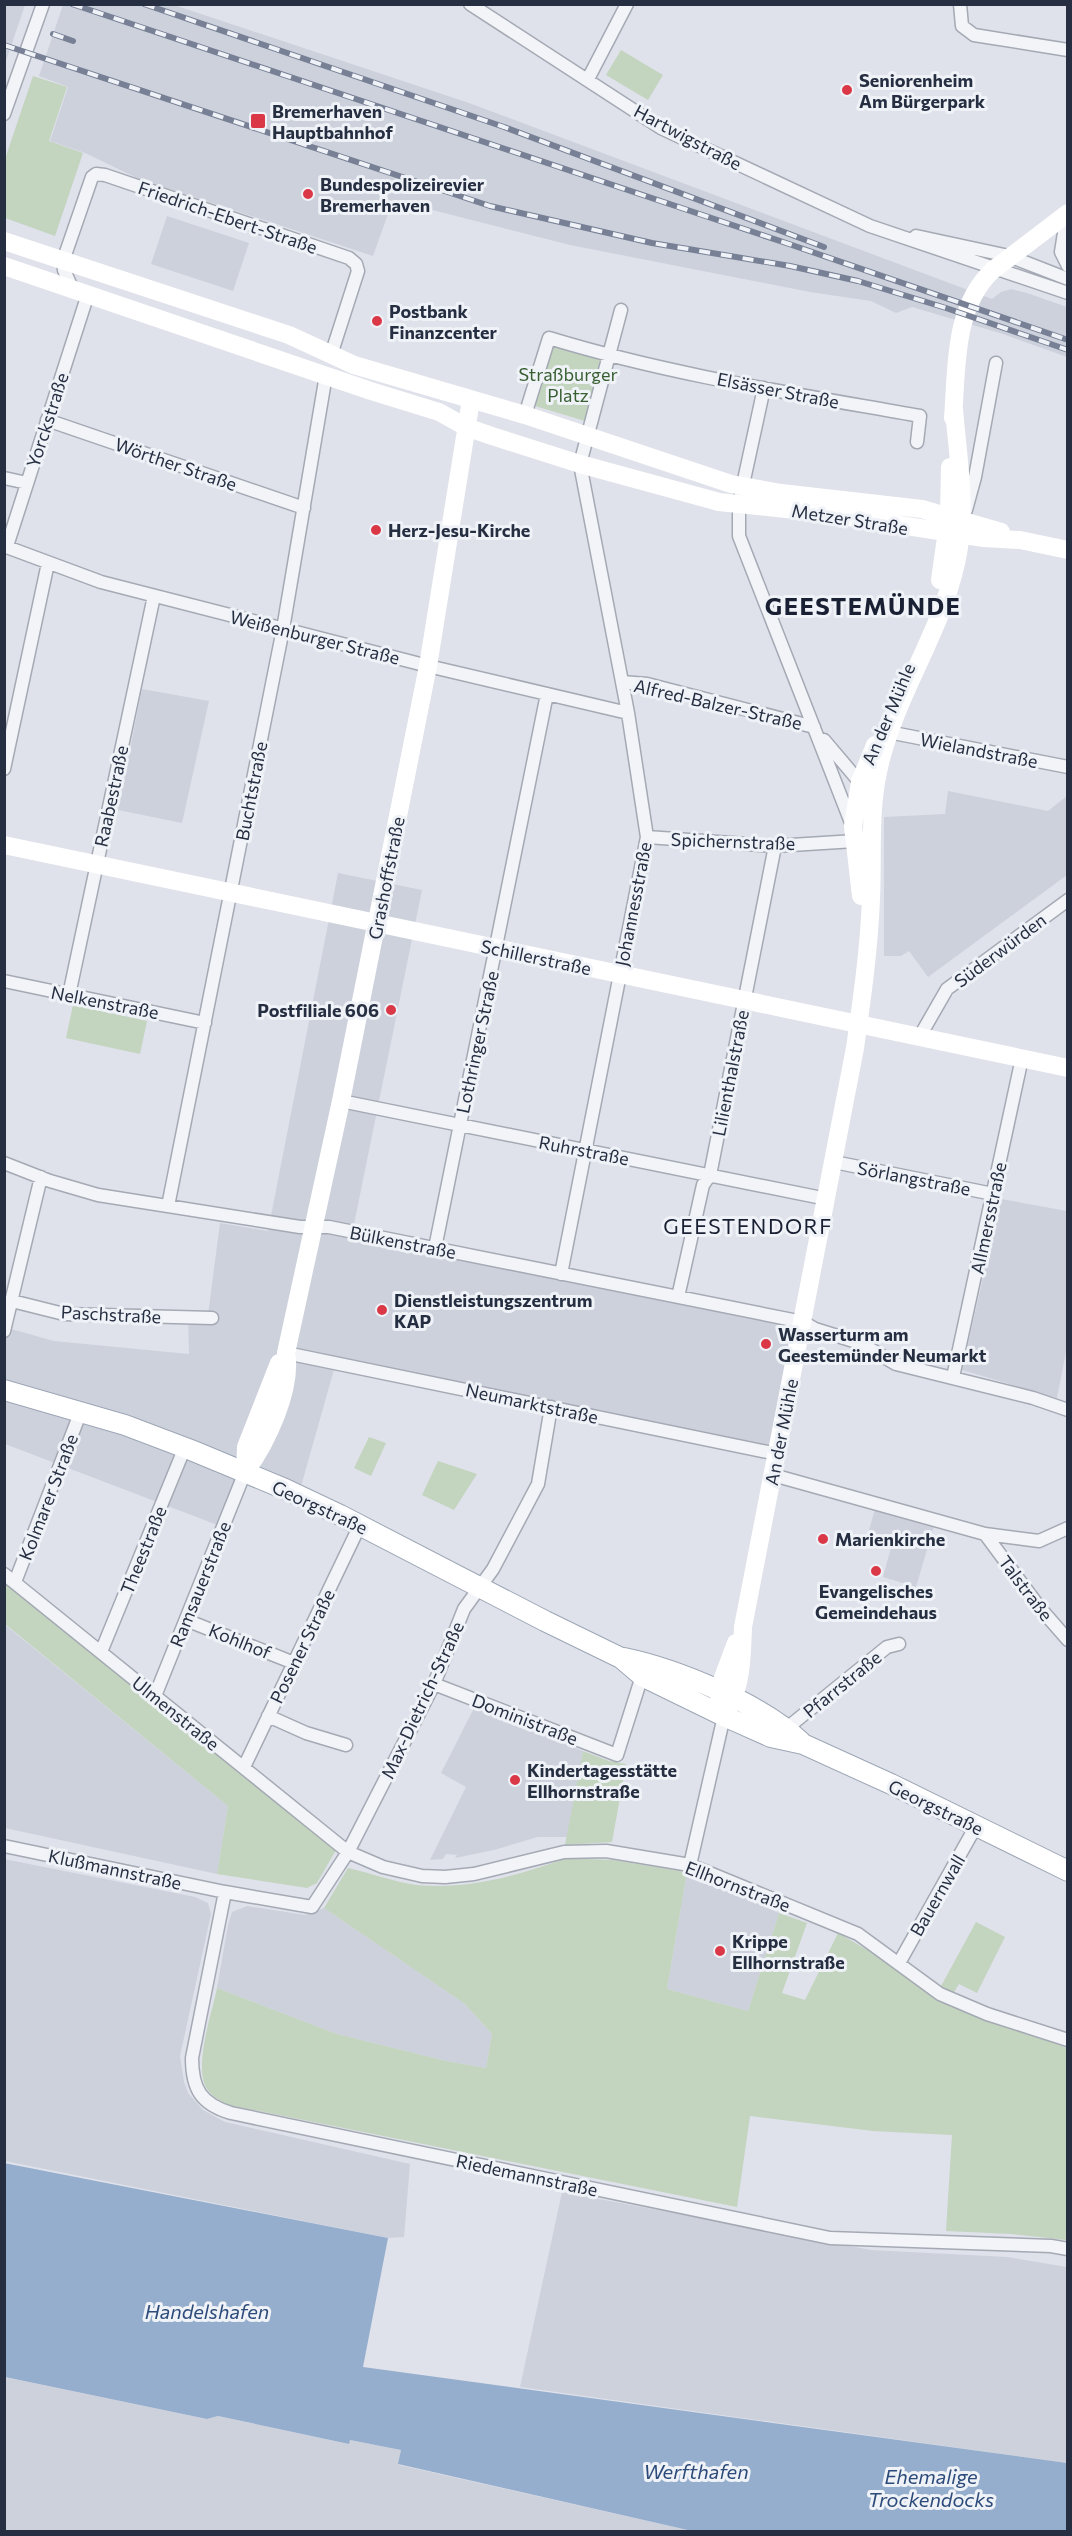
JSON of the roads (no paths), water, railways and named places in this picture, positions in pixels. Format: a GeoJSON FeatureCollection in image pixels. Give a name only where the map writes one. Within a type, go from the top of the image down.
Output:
{"type":"FeatureCollection","features":[{"type":"Feature","properties":{"kind":"main road","name":"An der Mühle"},"geometry":{"type":"LineString","coordinates":[[858,1023],[862,908],[854,833],[860,782],[886,731],[932,611],[955,525],[954,409],[957,358],[967,310],[982,280],[1009,256],[1067,213]]}},
{"type":"Feature","properties":{"kind":"main road"},"geometry":{"type":"LineString","coordinates":[[4,241],[289,335],[354,365],[525,415],[589,437],[741,495]]}},
{"type":"Feature","properties":{"kind":"main road"},"geometry":{"type":"LineString","coordinates":[[4,266],[439,412],[466,427],[580,464],[719,502],[741,495]]}},
{"type":"Feature","properties":{"kind":"main road","name":"Friedrich-Ebert-Straße"},"geometry":{"type":"LineString","coordinates":[[326,375],[331,355]]}},
{"type":"Feature","properties":{"kind":"main road","name":"Grashoffstraße"},"geometry":{"type":"LineString","coordinates":[[245,1472],[246,1447],[279,1363],[286,1353],[341,1101],[428,666],[471,400]]}},
{"type":"Feature","properties":{"kind":"main road","name":"Metzer Straße"},"geometry":{"type":"LineString","coordinates":[[741,495],[781,493],[922,508],[955,525],[987,526],[1020,540],[1068,550]]}},
{"type":"Feature","properties":{"kind":"main road","name":"An der Mühle"},"geometry":{"type":"LineString","coordinates":[[724,1716],[726,1695],[739,1682],[743,1627],[827,1199],[858,1023],[871,900],[873,797],[886,731]]}},
{"type":"Feature","properties":{"kind":"main road","name":"Schillerstraße"},"geometry":{"type":"LineString","coordinates":[[4,845],[1068,1068]]}},
{"type":"Feature","properties":{"kind":"main road","name":"Georgstraße"},"geometry":{"type":"LineString","coordinates":[[4,1390],[81,1411],[185,1447],[245,1472],[360,1525],[621,1658],[642,1676],[724,1716],[771,1737],[803,1744],[1068,1871]]}},
{"type":"Feature","properties":{"kind":"main road","name":"Georgstraße"},"geometry":{"type":"LineString","coordinates":[[621,1658],[648,1663],[726,1695],[787,1728],[803,1744]]}},
{"type":"Feature","properties":{"kind":"street"},"geometry":{"type":"LineString","coordinates":[[4,114],[43,4]]}},
{"type":"Feature","properties":{"kind":"street","name":"Hartwigstraße"},"geometry":{"type":"LineString","coordinates":[[470,4],[662,128],[851,218],[993,270],[1068,293]]}},
{"type":"Feature","properties":{"kind":"street"},"geometry":{"type":"LineString","coordinates":[[588,79],[627,4]]}},
{"type":"Feature","properties":{"kind":"street"},"geometry":{"type":"LineString","coordinates":[[960,4],[962,27],[974,35],[1068,50]]}},
{"type":"Feature","properties":{"kind":"street","name":"Friedrich-Ebert-Straße"},"geometry":{"type":"LineString","coordinates":[[63,261],[92,177],[96,174],[224,214],[349,258],[356,264],[358,271],[331,355]]}},
{"type":"Feature","properties":{"kind":"street"},"geometry":{"type":"LineString","coordinates":[[1067,213],[1061,252],[1068,266]]}},
{"type":"Feature","properties":{"kind":"street","name":"Hartwigstraße"},"geometry":{"type":"LineString","coordinates":[[885,231],[1009,256],[1068,279]]}},
{"type":"Feature","properties":{"kind":"street"},"geometry":{"type":"LineString","coordinates":[[63,261],[64,270],[80,291]]}},
{"type":"Feature","properties":{"kind":"street","name":"Yorckstraße"},"geometry":{"type":"LineString","coordinates":[[6,546],[47,420],[80,291]]}},
{"type":"Feature","properties":{"kind":"street"},"geometry":{"type":"LineString","coordinates":[[580,464],[621,310]]}},
{"type":"Feature","properties":{"kind":"street"},"geometry":{"type":"LineString","coordinates":[[525,415],[549,338],[610,357]]}},
{"type":"Feature","properties":{"kind":"street","name":"Elsässer Straße"},"geometry":{"type":"LineString","coordinates":[[610,357],[920,416],[917,442]]}},
{"type":"Feature","properties":{"kind":"street","name":"An der Mühle"},"geometry":{"type":"LineString","coordinates":[[955,525],[975,477],[996,363]]}},
{"type":"Feature","properties":{"kind":"street","name":"Buchtstraße"},"geometry":{"type":"LineString","coordinates":[[168,1206],[283,630],[326,375]]}},
{"type":"Feature","properties":{"kind":"street"},"geometry":{"type":"LineString","coordinates":[[764,388],[741,495],[739,536],[854,833]]}},
{"type":"Feature","properties":{"kind":"street","name":"Wörther Straße"},"geometry":{"type":"LineString","coordinates":[[47,420],[304,508]]}},
{"type":"Feature","properties":{"kind":"street","name":"Johannesstraße"},"geometry":{"type":"LineString","coordinates":[[561,1274],[647,837],[628,713],[580,464]]}},
{"type":"Feature","properties":{"kind":"street"},"geometry":{"type":"LineString","coordinates":[[4,478],[27,483]]}},
{"type":"Feature","properties":{"kind":"street","name":"Weißenburger Straße"},"geometry":{"type":"LineString","coordinates":[[6,546],[101,582],[283,630],[628,713]]}},
{"type":"Feature","properties":{"kind":"street"},"geometry":{"type":"LineString","coordinates":[[4,769],[48,562]]}},
{"type":"Feature","properties":{"kind":"street","name":"Raabestraße"},"geometry":{"type":"LineString","coordinates":[[69,995],[154,596]]}},
{"type":"Feature","properties":{"kind":"street","name":"Alfred-Balzer-Straße"},"geometry":{"type":"LineString","coordinates":[[622,682],[647,684],[815,729]]}},
{"type":"Feature","properties":{"kind":"street","name":"Lothringer Straße"},"geometry":{"type":"LineString","coordinates":[[435,1248],[547,694]]}},
{"type":"Feature","properties":{"kind":"street"},"geometry":{"type":"LineString","coordinates":[[815,729],[873,797]]}},
{"type":"Feature","properties":{"kind":"street","name":"Wielandstraße"},"geometry":{"type":"LineString","coordinates":[[886,731],[1068,767]]}},
{"type":"Feature","properties":{"kind":"street","name":"Spichernstraße"},"geometry":{"type":"LineString","coordinates":[[647,837],[776,846],[854,833]]}},
{"type":"Feature","properties":{"kind":"street","name":"Lilienthalstraße"},"geometry":{"type":"LineString","coordinates":[[678,1297],[703,1185],[710,1175],[776,846]]}},
{"type":"Feature","properties":{"kind":"street","name":"Süderwürden"},"geometry":{"type":"LineString","coordinates":[[920,1036],[947,989],[1068,900]]}},
{"type":"Feature","properties":{"kind":"street","name":"Nelkenstraße"},"geometry":{"type":"LineString","coordinates":[[4,981],[205,1023]]}},
{"type":"Feature","properties":{"kind":"street","name":"Allmersstraße"},"geometry":{"type":"LineString","coordinates":[[953,1377],[1023,1058]]}},
{"type":"Feature","properties":{"kind":"street","name":"Ruhrstraße"},"geometry":{"type":"LineString","coordinates":[[341,1101],[827,1199]]}},
{"type":"Feature","properties":{"kind":"street","name":"Bülkenstraße"},"geometry":{"type":"LineString","coordinates":[[4,1162],[41,1177],[98,1194],[300,1227],[328,1227],[803,1322],[815,1329],[860,1343],[896,1364],[1033,1398],[1068,1410]]}},
{"type":"Feature","properties":{"kind":"street","name":"Sörlangstraße"},"geometry":{"type":"LineString","coordinates":[[834,1162],[993,1194]]}},
{"type":"Feature","properties":{"kind":"street"},"geometry":{"type":"LineString","coordinates":[[4,1331],[41,1177]]}},
{"type":"Feature","properties":{"kind":"street","name":"Paschstraße"},"geometry":{"type":"LineString","coordinates":[[12,1301],[64,1314],[212,1318]]}},
{"type":"Feature","properties":{"kind":"street","name":"Neumarktstraße"},"geometry":{"type":"LineString","coordinates":[[286,1353],[777,1454]]}},
{"type":"Feature","properties":{"kind":"street","name":"Max-Dietrich-Straße"},"geometry":{"type":"LineString","coordinates":[[225,1892],[312,1907],[348,1852],[434,1684],[464,1609],[481,1587],[538,1484],[551,1407]]}},
{"type":"Feature","properties":{"kind":"street","name":"Kolmarer Straße"},"geometry":{"type":"LineString","coordinates":[[15,1582],[81,1411]]}},
{"type":"Feature","properties":{"kind":"street","name":"Theestraße"},"geometry":{"type":"LineString","coordinates":[[101,1652],[185,1447]]}},
{"type":"Feature","properties":{"kind":"street","name":"Ramsauerstraße"},"geometry":{"type":"LineString","coordinates":[[155,1696],[245,1472]]}},
{"type":"Feature","properties":{"kind":"street"},"geometry":{"type":"LineString","coordinates":[[773,1475],[985,1534],[1039,1541],[1068,1528]]}},
{"type":"Feature","properties":{"kind":"street","name":"Posener Straße"},"geometry":{"type":"LineString","coordinates":[[244,1767],[360,1525]]}},
{"type":"Feature","properties":{"kind":"street","name":"Talstraße"},"geometry":{"type":"LineString","coordinates":[[985,1534],[1040,1608],[1068,1640]]}},
{"type":"Feature","properties":{"kind":"street","name":"Ulmenstraße"},"geometry":{"type":"LineString","coordinates":[[4,1574],[348,1852]]}},
{"type":"Feature","properties":{"kind":"street","name":"Kohlhof"},"geometry":{"type":"LineString","coordinates":[[186,1620],[294,1663]]}},
{"type":"Feature","properties":{"kind":"street","name":"Pfarrstraße"},"geometry":{"type":"LineString","coordinates":[[787,1728],[887,1647],[899,1644]]}},
{"type":"Feature","properties":{"kind":"street","name":"Doministraße"},"geometry":{"type":"LineString","coordinates":[[434,1684],[617,1755],[642,1676]]}},
{"type":"Feature","properties":{"kind":"street"},"geometry":{"type":"LineString","coordinates":[[268,1716],[306,1733],[346,1745]]}},
{"type":"Feature","properties":{"kind":"street"},"geometry":{"type":"LineString","coordinates":[[690,1865],[724,1716]]}},
{"type":"Feature","properties":{"kind":"street","name":"Bauernwall"},"geometry":{"type":"LineString","coordinates":[[898,1963],[976,1827]]}},
{"type":"Feature","properties":{"kind":"street","name":"Klußmannstraße"},"geometry":{"type":"LineString","coordinates":[[4,1846],[225,1892]]}},
{"type":"Feature","properties":{"kind":"street","name":"Ellhornstraße"},"geometry":{"type":"LineString","coordinates":[[348,1852],[383,1867],[422,1876],[446,1877],[474,1874],[564,1852],[606,1851],[690,1865],[858,1934],[940,1994],[987,2014],[1068,2040]]}},
{"type":"Feature","properties":{"kind":"street","name":"Riedemannstraße"},"geometry":{"type":"LineString","coordinates":[[225,1892],[192,2058],[197,2089],[211,2106],[219,2110],[830,2238],[1068,2249]]}},
{"type":"Feature","properties":{"kind":"water"},"geometry":{"type":"Polygon","coordinates":[[[4,2163],[388,2238],[363,2367],[1067,2463],[1067,2531],[692,2531],[398,2464],[401,2450],[350,2440],[349,2444],[218,2416],[207,2419],[5,2377],[4,2163]]]}},
{"type":"Feature","properties":{"kind":"railway"},"geometry":{"type":"LineString","coordinates":[[72,4],[1068,340]]}},
{"type":"Feature","properties":{"kind":"railway"},"geometry":{"type":"LineString","coordinates":[[144,4],[504,127],[824,247]]}},
{"type":"Feature","properties":{"kind":"railway"},"geometry":{"type":"LineString","coordinates":[[53,34],[73,41]]}},
{"type":"Feature","properties":{"kind":"railway"},"geometry":{"type":"LineString","coordinates":[[4,45],[490,206],[652,243],[790,266],[858,281],[946,308],[1068,350]]}},
{"type":"Feature","properties":{"kind":"place","name":"Seniorenheim Am Bürgerpark"},"geometry":{"type":"Point","coordinates":[847,90]}},
{"type":"Feature","properties":{"kind":"place","name":"Bremerhaven Hauptbahnhof"},"geometry":{"type":"Point","coordinates":[258,121]}},
{"type":"Feature","properties":{"kind":"place","name":"Bundespolizeirevier Bremerhaven"},"geometry":{"type":"Point","coordinates":[308,194]}},
{"type":"Feature","properties":{"kind":"place","name":"Postbank Finanzcenter"},"geometry":{"type":"Point","coordinates":[377,321]}},
{"type":"Feature","properties":{"kind":"place","name":"Herz-Jesu-Kirche"},"geometry":{"type":"Point","coordinates":[376,530]}},
{"type":"Feature","properties":{"kind":"place","name":"Postfiliale 606"},"geometry":{"type":"Point","coordinates":[391,1010]}},
{"type":"Feature","properties":{"kind":"place","name":"Dienstleistungszentrum KAP"},"geometry":{"type":"Point","coordinates":[382,1310]}},
{"type":"Feature","properties":{"kind":"place","name":"Wasserturm am Geestemünder Neumarkt"},"geometry":{"type":"Point","coordinates":[766,1344]}},
{"type":"Feature","properties":{"kind":"place","name":"Marienkirche"},"geometry":{"type":"Point","coordinates":[823,1539]}},
{"type":"Feature","properties":{"kind":"place","name":"Evangelisches Gemeindehaus"},"geometry":{"type":"Point","coordinates":[876,1571]}},
{"type":"Feature","properties":{"kind":"place","name":"Kindertagesstätte Ellhornstraße"},"geometry":{"type":"Point","coordinates":[515,1780]}},
{"type":"Feature","properties":{"kind":"place","name":"Krippe Ellhornstraße"},"geometry":{"type":"Point","coordinates":[720,1951]}},
{"type":"Feature","properties":{"kind":"district","name":"GEESTEMÜNDE"},"geometry":{"type":"Point","coordinates":[863,605]}},
{"type":"Feature","properties":{"kind":"district","name":"GEESTENDORF"},"geometry":{"type":"Point","coordinates":[748,1225]}},
{"type":"Feature","properties":{"kind":"park label","name":"Straßburger Platz"},"geometry":{"type":"Point","coordinates":[568,384]}},
{"type":"Feature","properties":{"kind":"water label","name":"Handelshafen"},"geometry":{"type":"Point","coordinates":[207,2311]}},
{"type":"Feature","properties":{"kind":"water label","name":"Werfthafen"},"geometry":{"type":"Point","coordinates":[696,2471]}},
{"type":"Feature","properties":{"kind":"water label","name":"Ehemalige Trockendocks"},"geometry":{"type":"Point","coordinates":[931,2488]}}]}
